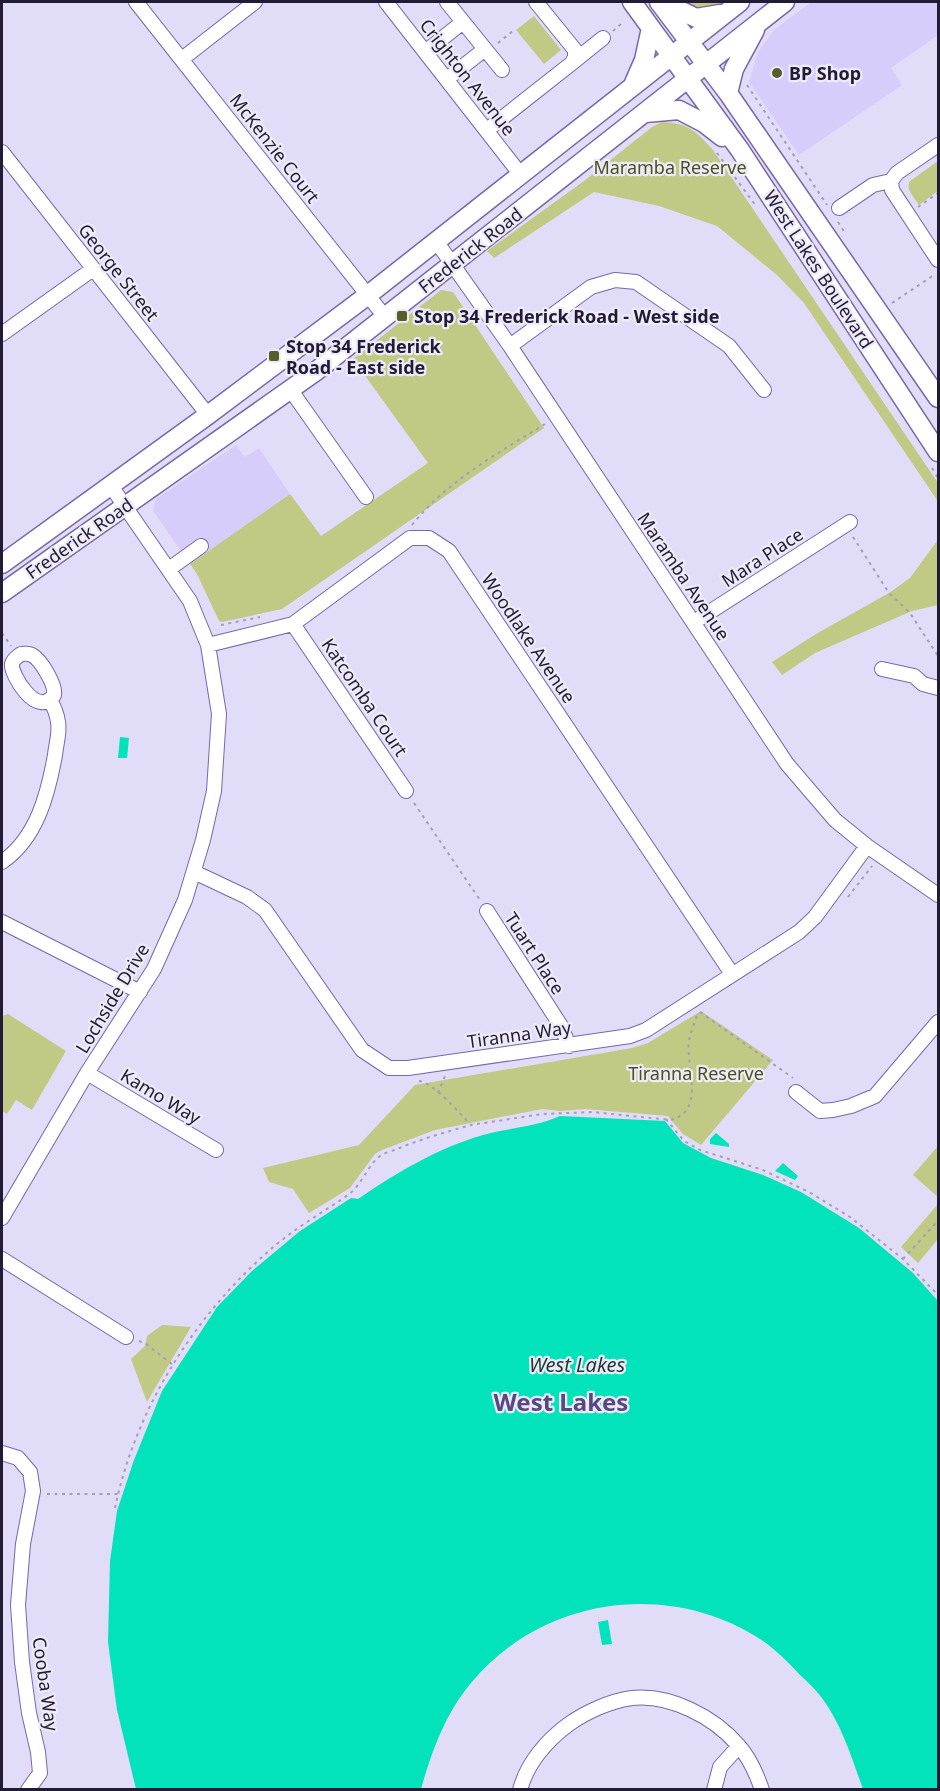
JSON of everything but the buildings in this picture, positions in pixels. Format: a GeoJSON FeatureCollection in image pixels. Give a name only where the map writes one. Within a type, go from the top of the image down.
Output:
{"type":"FeatureCollection","features":[{"type":"Feature","properties":{"kind":"main road","name":"West Lakes Boulevard"},"geometry":{"type":"LineString","coordinates":[[632,2],[740,150],[935,460]]}},
{"type":"Feature","properties":{"kind":"main road","name":"West Lakes Boulevard"},"geometry":{"type":"LineString","coordinates":[[658,2],[728,93],[939,398]]}},
{"type":"Feature","properties":{"kind":"main road"},"geometry":{"type":"LineString","coordinates":[[663,2],[696,18],[724,13]]}},
{"type":"Feature","properties":{"kind":"main road","name":"Frederick Road"},"geometry":{"type":"LineString","coordinates":[[2,564],[208,415],[368,295],[740,2]]}},
{"type":"Feature","properties":{"kind":"main road","name":"Frederick Road"},"geometry":{"type":"LineString","coordinates":[[2,593],[290,389],[786,2]]}},
{"type":"Feature","properties":{"kind":"main road"},"geometry":{"type":"LineString","coordinates":[[728,93],[734,69],[759,23]]}},
{"type":"Feature","properties":{"kind":"main road"},"geometry":{"type":"LineString","coordinates":[[633,86],[644,60],[651,28]]}},
{"type":"Feature","properties":{"kind":"main road"},"geometry":{"type":"LineString","coordinates":[[645,113],[679,110],[704,123],[740,150]]}},
{"type":"Feature","properties":{"kind":"street","name":"McKenzie Court"},"geometry":{"type":"LineString","coordinates":[[136,2],[385,317]]}},
{"type":"Feature","properties":{"kind":"street"},"geometry":{"type":"LineString","coordinates":[[182,59],[255,2]]}},
{"type":"Feature","properties":{"kind":"street","name":"Crighton Avenue"},"geometry":{"type":"LineString","coordinates":[[386,2],[521,175]]}},
{"type":"Feature","properties":{"kind":"street"},"geometry":{"type":"LineString","coordinates":[[447,2],[502,70]]}},
{"type":"Feature","properties":{"kind":"street"},"geometry":{"type":"LineString","coordinates":[[536,2],[575,50],[572,63]]}},
{"type":"Feature","properties":{"kind":"street"},"geometry":{"type":"LineString","coordinates":[[425,52],[463,22]]}},
{"type":"Feature","properties":{"kind":"street"},"geometry":{"type":"LineString","coordinates":[[487,130],[603,38]]}},
{"type":"Feature","properties":{"kind":"street"},"geometry":{"type":"LineString","coordinates":[[447,79],[485,49]]}},
{"type":"Feature","properties":{"kind":"street"},"geometry":{"type":"LineString","coordinates":[[839,208],[873,185],[891,181],[897,173],[939,145]]}},
{"type":"Feature","properties":{"kind":"street","name":"George Street"},"geometry":{"type":"LineString","coordinates":[[2,152],[208,415]]}},
{"type":"Feature","properties":{"kind":"street"},"geometry":{"type":"LineString","coordinates":[[891,181],[892,190],[939,260]]}},
{"type":"Feature","properties":{"kind":"street","name":"Maramba Avenue"},"geometry":{"type":"LineString","coordinates":[[436,241],[510,346],[787,764],[835,820],[867,846],[939,895]]}},
{"type":"Feature","properties":{"kind":"street"},"geometry":{"type":"LineString","coordinates":[[2,333],[93,268]]}},
{"type":"Feature","properties":{"kind":"street"},"geometry":{"type":"LineString","coordinates":[[510,346],[591,287],[615,280],[636,282],[729,345],[764,390]]}},
{"type":"Feature","properties":{"kind":"street"},"geometry":{"type":"LineString","coordinates":[[290,389],[366,498]]}},
{"type":"Feature","properties":{"kind":"street","name":"Lochside Drive"},"geometry":{"type":"LineString","coordinates":[[2,1218],[87,1073],[154,969],[194,872],[214,791],[219,714],[208,645],[190,601],[111,486]]}},
{"type":"Feature","properties":{"kind":"street","name":"Mara Place"},"geometry":{"type":"LineString","coordinates":[[694,622],[850,522]]}},
{"type":"Feature","properties":{"kind":"street","name":"Woodlake Avenue"},"geometry":{"type":"LineString","coordinates":[[208,645],[293,624],[410,538],[429,538],[449,551],[732,974]]}},
{"type":"Feature","properties":{"kind":"street"},"geometry":{"type":"LineString","coordinates":[[170,569],[201,546]]}},
{"type":"Feature","properties":{"kind":"street","name":"Katcomba Court"},"geometry":{"type":"LineString","coordinates":[[293,624],[406,791]]}},
{"type":"Feature","properties":{"kind":"street"},"geometry":{"type":"LineString","coordinates":[[882,669],[914,676],[923,684],[939,688]]}},
{"type":"Feature","properties":{"kind":"street"},"geometry":{"type":"LineString","coordinates":[[2,862],[28,836],[44,804],[59,730],[56,713],[50,700]]}},
{"type":"Feature","properties":{"kind":"street","name":"Tiranna Way"},"geometry":{"type":"LineString","coordinates":[[194,872],[248,897],[266,910],[362,1050],[389,1068],[408,1068],[569,1046],[630,1036],[646,1030],[799,932],[815,918],[867,846]]}},
{"type":"Feature","properties":{"kind":"street","name":"Tuart Place"},"geometry":{"type":"LineString","coordinates":[[487,911],[561,1026],[569,1046]]}},
{"type":"Feature","properties":{"kind":"street"},"geometry":{"type":"LineString","coordinates":[[2,922],[140,992]]}},
{"type":"Feature","properties":{"kind":"street"},"geometry":{"type":"LineString","coordinates":[[797,1087],[820,1111],[851,1106],[875,1096],[939,1022]]}},
{"type":"Feature","properties":{"kind":"street","name":"Kamo Way"},"geometry":{"type":"LineString","coordinates":[[87,1073],[216,1150]]}},
{"type":"Feature","properties":{"kind":"street"},"geometry":{"type":"LineString","coordinates":[[2,1259],[126,1336]]}},
{"type":"Feature","properties":{"kind":"street","name":"Cooba Way"},"geometry":{"type":"LineString","coordinates":[[2,1453],[18,1458],[30,1472],[33,1491],[23,1544],[18,1605],[22,1662],[40,1773],[28,1790]]}},
{"type":"Feature","properties":{"kind":"street"},"geometry":{"type":"LineString","coordinates":[[520,1790],[538,1753],[557,1733],[580,1716],[632,1698],[658,1699],[684,1707],[714,1724],[739,1746],[757,1776],[762,1790]]}},
{"type":"Feature","properties":{"kind":"street"},"geometry":{"type":"LineString","coordinates":[[714,1790],[720,1767],[739,1746]]}},
{"type":"Feature","properties":{"kind":"path"},"geometry":{"type":"LineString","coordinates":[[716,152],[756,206]]}},
{"type":"Feature","properties":{"kind":"path"},"geometry":{"type":"LineString","coordinates":[[918,207],[939,193]]}},
{"type":"Feature","properties":{"kind":"path"},"geometry":{"type":"LineString","coordinates":[[892,303],[934,275]]}},
{"type":"Feature","properties":{"kind":"path"},"geometry":{"type":"LineString","coordinates":[[407,527],[413,524],[417,517],[449,487],[556,416]]}},
{"type":"Feature","properties":{"kind":"path"},"geometry":{"type":"LineString","coordinates":[[935,460],[939,478]]}},
{"type":"Feature","properties":{"kind":"path"},"geometry":{"type":"LineString","coordinates":[[850,522],[852,537],[889,593],[910,613],[939,656]]}},
{"type":"Feature","properties":{"kind":"path"},"geometry":{"type":"LineString","coordinates":[[221,625],[263,616]]}},
{"type":"Feature","properties":{"kind":"path"},"geometry":{"type":"LineString","coordinates":[[406,791],[487,911]]}},
{"type":"Feature","properties":{"kind":"path"},"geometry":{"type":"LineString","coordinates":[[115,1508],[130,1454],[145,1418],[173,1365],[209,1313],[231,1286],[278,1243],[306,1221],[351,1193],[380,1156],[413,1142],[471,1125],[542,1114],[593,1112],[666,1119],[678,1118],[684,1114],[691,1095],[692,1081],[688,1043],[699,1011],[797,1087]]}},
{"type":"Feature","properties":{"kind":"path"},"geometry":{"type":"LineString","coordinates":[[438,1093],[446,1075]]}},
{"type":"Feature","properties":{"kind":"path"},"geometry":{"type":"LineString","coordinates":[[417,1081],[424,1082],[438,1093],[471,1125]]}},
{"type":"Feature","properties":{"kind":"path"},"geometry":{"type":"LineString","coordinates":[[666,1119],[684,1142],[700,1150],[763,1170],[809,1192],[850,1217],[903,1259],[939,1295]]}},
{"type":"Feature","properties":{"kind":"path"},"geometry":{"type":"LineString","coordinates":[[903,1259],[939,1221]]}},
{"type":"Feature","properties":{"kind":"path"},"geometry":{"type":"LineString","coordinates":[[126,1336],[146,1344],[173,1365]]}},
{"type":"Feature","properties":{"kind":"path"},"geometry":{"type":"LineString","coordinates":[[47,1494],[118,1494]]}},
{"type":"Feature","properties":{"kind":"shaded area"},"geometry":{"type":"Polygon","coordinates":[[[811,2],[938,2],[938,35],[891,68],[902,85],[799,155],[749,82],[758,52],[774,30],[811,2]]]}},
{"type":"Feature","properties":{"kind":"shaded area"},"geometry":{"type":"Polygon","coordinates":[[[236,445],[245,457],[259,448],[290,494],[190,564],[153,511],[156,499],[236,445]]]}},
{"type":"Feature","properties":{"kind":"green space"},"geometry":{"type":"Polygon","coordinates":[[[676,2],[726,2],[728,4],[702,12],[676,2]]]}},
{"type":"Feature","properties":{"kind":"green space"},"geometry":{"type":"Polygon","coordinates":[[[534,16],[561,50],[544,64],[516,30],[534,16]]]}},
{"type":"Feature","properties":{"kind":"green space","name":"Maramba Reserve"},"geometry":{"type":"Polygon","coordinates":[[[662,122],[679,124],[691,129],[713,150],[938,483],[938,605],[912,611],[815,653],[782,675],[772,662],[889,593],[910,578],[937,541],[937,500],[804,303],[777,275],[717,226],[659,206],[594,192],[494,258],[487,251],[584,181],[652,127],[662,122]]]}},
{"type":"Feature","properties":{"kind":"green space"},"geometry":{"type":"Polygon","coordinates":[[[938,161],[938,191],[919,205],[909,190],[910,181],[938,161]]]}},
{"type":"Feature","properties":{"kind":"green space"},"geometry":{"type":"Polygon","coordinates":[[[441,290],[453,292],[544,428],[282,609],[219,621],[190,564],[290,494],[321,536],[428,463],[353,359],[441,290]]]}},
{"type":"Feature","properties":{"kind":"green space","name":"Tiranna Reserve"},"geometry":{"type":"Polygon","coordinates":[[[701,1011],[773,1060],[701,1145],[683,1134],[668,1116],[585,1109],[560,1111],[542,1109],[435,1130],[382,1150],[375,1154],[350,1188],[309,1213],[293,1189],[269,1182],[263,1168],[359,1145],[415,1085],[632,1048],[648,1043],[701,1011]]]}},
{"type":"Feature","properties":{"kind":"green space"},"geometry":{"type":"Polygon","coordinates":[[[8,1014],[66,1051],[32,1110],[16,1100],[7,1114],[2,1111],[2,1016],[8,1014]]]}},
{"type":"Feature","properties":{"kind":"green space"},"geometry":{"type":"Polygon","coordinates":[[[938,1146],[938,1197],[913,1175],[938,1146]]]}},
{"type":"Feature","properties":{"kind":"green space"},"geometry":{"type":"Polygon","coordinates":[[[938,1204],[938,1239],[918,1263],[901,1247],[938,1204]]]}},
{"type":"Feature","properties":{"kind":"green space"},"geometry":{"type":"Polygon","coordinates":[[[162,1325],[191,1327],[147,1402],[131,1359],[145,1346],[147,1336],[162,1325]]]}},
{"type":"Feature","properties":{"kind":"water"},"geometry":{"type":"Polygon","coordinates":[[[120,737],[129,738],[127,758],[118,758],[120,737]]]}},
{"type":"Feature","properties":{"kind":"water","name":"West Lakes"},"geometry":{"type":"Polygon","coordinates":[[[560,1116],[665,1121],[683,1143],[711,1158],[763,1175],[801,1192],[859,1228],[913,1273],[938,1301],[938,1789],[863,1789],[846,1742],[829,1708],[815,1689],[776,1651],[760,1639],[724,1620],[685,1609],[646,1604],[607,1607],[569,1616],[533,1632],[500,1654],[471,1683],[454,1707],[435,1747],[421,1789],[136,1789],[117,1710],[108,1642],[110,1561],[117,1511],[134,1460],[162,1391],[217,1307],[252,1271],[300,1231],[351,1198],[358,1199],[434,1154],[466,1140],[541,1123],[560,1116]]]}},
{"type":"Feature","properties":{"kind":"water"},"geometry":{"type":"Polygon","coordinates":[[[716,1133],[729,1144],[729,1147],[710,1144],[710,1139],[716,1133]]]}},
{"type":"Feature","properties":{"kind":"water"},"geometry":{"type":"Polygon","coordinates":[[[783,1163],[798,1176],[795,1180],[775,1171],[783,1163]]]}},
{"type":"Feature","properties":{"kind":"water"},"geometry":{"type":"Polygon","coordinates":[[[608,1620],[612,1644],[602,1645],[598,1622],[608,1620]]]}},
{"type":"Feature","properties":{"kind":"place","name":"BP Shop"},"geometry":{"type":"Point","coordinates":[777,73]}},
{"type":"Feature","properties":{"kind":"place","name":"Stop 34 Frederick Road - West side"},"geometry":{"type":"Point","coordinates":[402,316]}},
{"type":"Feature","properties":{"kind":"place","name":"Stop 34 Frederick Road - East side"},"geometry":{"type":"Point","coordinates":[274,356]}},
{"type":"Feature","properties":{"kind":"district","name":"West Lakes"},"geometry":{"type":"Point","coordinates":[561,1401]}}]}
